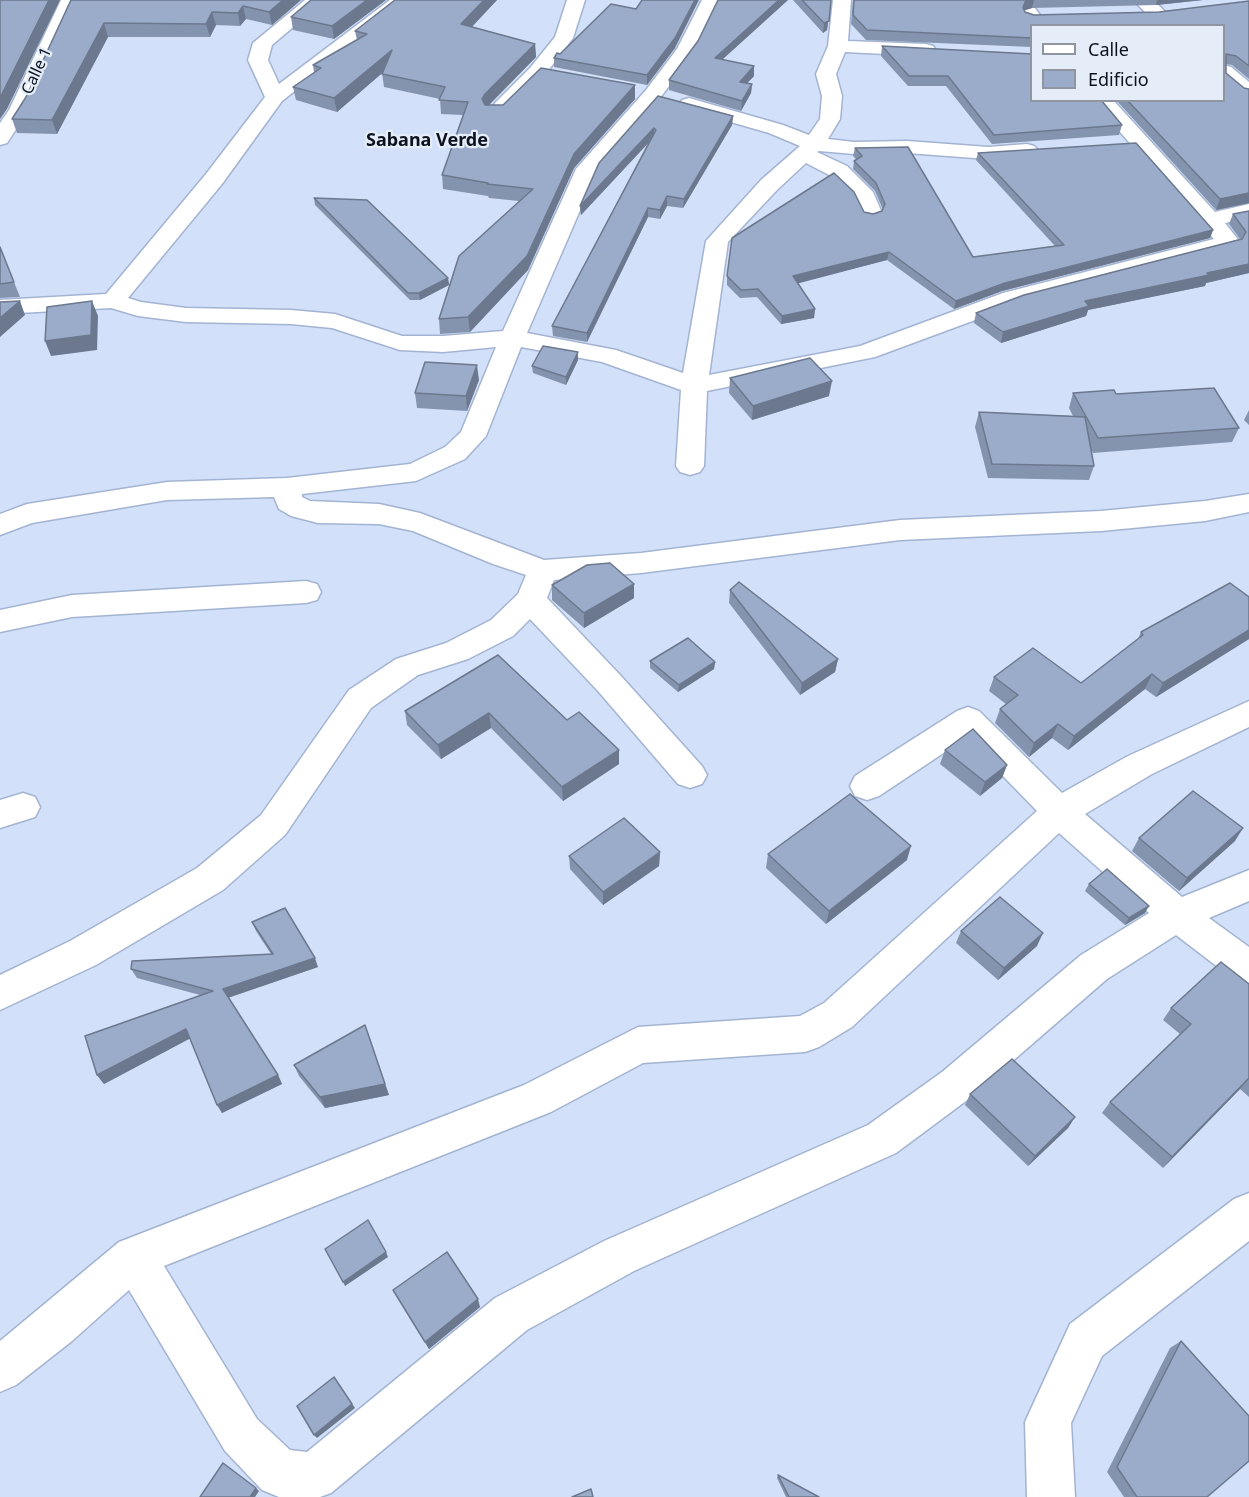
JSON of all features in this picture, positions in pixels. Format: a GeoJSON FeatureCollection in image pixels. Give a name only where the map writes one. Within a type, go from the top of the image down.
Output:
{"type":"FeatureCollection","features":[{"type":"Feature","properties":{"kind":"street","name":"Calle 1"},"geometry":{"type":"LineString","coordinates":[[0,139],[10,110],[70,0]]}},
{"type":"Feature","properties":{"kind":"street"},"geometry":{"type":"LineString","coordinates":[[275,97],[258,60],[263,43],[316,0]]}},
{"type":"Feature","properties":{"kind":"street"},"geometry":{"type":"LineString","coordinates":[[112,301],[214,179],[275,97],[401,0]]}},
{"type":"Feature","properties":{"kind":"street"},"geometry":{"type":"LineString","coordinates":[[495,113],[537,72],[564,38],[576,0]]}},
{"type":"Feature","properties":{"kind":"street"},"geometry":{"type":"LineString","coordinates":[[0,525],[27,514],[167,491],[287,486],[416,472],[455,453],[472,436],[512,338],[587,169],[653,94],[686,50],[711,0]]}},
{"type":"Feature","properties":{"kind":"street"},"geometry":{"type":"LineString","coordinates":[[690,466],[694,386],[717,241],[769,185],[809,149],[830,119],[832,96],[826,74],[838,46],[842,0]]}},
{"type":"Feature","properties":{"kind":"street"},"geometry":{"type":"LineString","coordinates":[[1020,0],[1042,19]]}},
{"type":"Feature","properties":{"kind":"street"},"geometry":{"type":"LineString","coordinates":[[1138,7],[1175,18]]}},
{"type":"Feature","properties":{"kind":"street"},"geometry":{"type":"LineString","coordinates":[[838,46],[940,51]]}},
{"type":"Feature","properties":{"kind":"street"},"geometry":{"type":"LineString","coordinates":[[537,72],[561,76]]}},
{"type":"Feature","properties":{"kind":"street"},"geometry":{"type":"LineString","coordinates":[[1225,72],[1249,92]]}},
{"type":"Feature","properties":{"kind":"street"},"geometry":{"type":"LineString","coordinates":[[630,90],[653,94],[776,129],[839,171],[865,197],[871,213]]}},
{"type":"Feature","properties":{"kind":"street"},"geometry":{"type":"LineString","coordinates":[[0,307],[112,301],[138,309],[186,315],[291,317],[334,321],[400,343],[442,344],[512,338],[607,355],[694,386],[866,352],[1012,298],[1229,242],[1104,102]]}},
{"type":"Feature","properties":{"kind":"street"},"geometry":{"type":"LineString","coordinates":[[1112,145],[1139,142]]}},
{"type":"Feature","properties":{"kind":"street"},"geometry":{"type":"LineString","coordinates":[[809,149],[907,147],[988,153],[1045,149]]}},
{"type":"Feature","properties":{"kind":"street"},"geometry":{"type":"LineString","coordinates":[[1210,220],[1249,211]]}},
{"type":"Feature","properties":{"kind":"street"},"geometry":{"type":"LineString","coordinates":[[287,486],[290,502],[301,509],[318,513],[379,514],[420,523],[543,570],[641,563],[900,530],[1101,521],[1204,511],[1249,503]]}},
{"type":"Feature","properties":{"kind":"street"},"geometry":{"type":"LineString","coordinates":[[0,993],[82,953],[210,879],[273,825],[360,699],[407,667],[457,651],[502,628],[531,600],[543,570]]}},
{"type":"Feature","properties":{"kind":"street"},"geometry":{"type":"LineString","coordinates":[[0,621],[72,606],[306,592]]}},
{"type":"Feature","properties":{"kind":"street"},"geometry":{"type":"LineString","coordinates":[[531,600],[609,683],[690,775]]}},
{"type":"Feature","properties":{"kind":"street"},"geometry":{"type":"LineString","coordinates":[[0,1370],[134,1257],[537,1099],[638,1045],[805,1034],[838,1015],[1059,812],[1140,765],[1249,713]]}},
{"type":"Feature","properties":{"kind":"street"},"geometry":{"type":"LineString","coordinates":[[867,786],[968,720],[1059,812],[1177,915],[1249,969]]}},
{"type":"Feature","properties":{"kind":"street"},"geometry":{"type":"LineString","coordinates":[[134,1257],[241,1435],[279,1473],[315,1476],[511,1314],[619,1256],[882,1139],[956,1085],[1094,967],[1177,915],[1249,885]]}},
{"type":"Feature","properties":{"kind":"street"},"geometry":{"type":"LineString","coordinates":[[1051,1497],[1048,1422],[1086,1340],[1249,1214]]}},
{"type":"Feature","properties":{"kind":"building"},"geometry":{"type":"Polygon","coordinates":[[[0,0],[49,0],[0,98],[0,0]]]}},
{"type":"Feature","properties":{"kind":"building"},"geometry":{"type":"Polygon","coordinates":[[[71,0],[283,0],[269,12],[243,6],[238,13],[212,12],[206,24],[104,23],[52,120],[12,119],[26,97],[71,0]]]}},
{"type":"Feature","properties":{"kind":"building"},"geometry":{"type":"Polygon","coordinates":[[[311,0],[367,0],[332,26],[291,17],[311,0]]]}},
{"type":"Feature","properties":{"kind":"building"},"geometry":{"type":"Polygon","coordinates":[[[395,0],[484,0],[461,24],[535,44],[485,94],[482,99],[485,105],[503,105],[541,68],[635,85],[574,154],[527,256],[468,317],[439,319],[459,256],[533,189],[487,184],[442,175],[468,102],[439,100],[445,87],[382,74],[392,50],[334,98],[293,87],[321,68],[313,65],[367,34],[355,31],[395,0]]]}},
{"type":"Feature","properties":{"kind":"building"},"geometry":{"type":"Polygon","coordinates":[[[642,0],[695,0],[675,38],[647,75],[554,58],[611,4],[636,9],[642,0]]]}},
{"type":"Feature","properties":{"kind":"building"},"geometry":{"type":"Polygon","coordinates":[[[718,0],[779,0],[715,58],[754,66],[740,82],[752,84],[742,101],[669,80],[698,41],[718,0]]]}},
{"type":"Feature","properties":{"kind":"building"},"geometry":{"type":"Polygon","coordinates":[[[802,0],[831,0],[829,21],[824,23],[802,0]]]}},
{"type":"Feature","properties":{"kind":"building"},"geometry":{"type":"Polygon","coordinates":[[[854,0],[1030,0],[1025,2],[1023,8],[1025,12],[1034,15],[1159,12],[1249,1],[1249,66],[1236,56],[1226,54],[1226,73],[1244,88],[1249,89],[1249,193],[1220,199],[1129,102],[1225,102],[1225,24],[1030,24],[1030,38],[867,30],[853,15],[854,0]]]}},
{"type":"Feature","properties":{"kind":"building"},"geometry":{"type":"Polygon","coordinates":[[[882,46],[1030,54],[1030,102],[1103,102],[1122,125],[994,135],[948,76],[909,76],[882,46]]]}},
{"type":"Feature","properties":{"kind":"building"},"geometry":{"type":"Polygon","coordinates":[[[658,96],[733,116],[684,199],[667,196],[660,210],[648,208],[587,333],[552,326],[656,130],[654,128],[580,206],[599,163],[658,96]]]}},
{"type":"Feature","properties":{"kind":"building"},"geometry":{"type":"Polygon","coordinates":[[[1136,143],[1213,230],[1005,283],[956,301],[889,252],[793,276],[815,309],[782,316],[758,289],[741,290],[727,276],[732,238],[834,173],[854,192],[864,212],[873,214],[882,211],[885,204],[876,183],[854,161],[862,156],[855,148],[908,147],[973,257],[1064,245],[978,153],[1136,143]]]}},
{"type":"Feature","properties":{"kind":"building"},"geometry":{"type":"Polygon","coordinates":[[[314,198],[367,200],[448,278],[419,293],[408,293],[314,198]]]}},
{"type":"Feature","properties":{"kind":"building"},"geometry":{"type":"Polygon","coordinates":[[[1249,211],[1249,264],[1207,273],[1209,275],[1085,301],[1089,306],[1003,332],[976,313],[1024,295],[1242,239],[1246,232],[1233,214],[1249,211]]]}},
{"type":"Feature","properties":{"kind":"building"},"geometry":{"type":"Polygon","coordinates":[[[0,247],[14,282],[0,284],[0,247]]]}},
{"type":"Feature","properties":{"kind":"building"},"geometry":{"type":"Polygon","coordinates":[[[20,301],[0,318],[0,302],[20,301]]]}},
{"type":"Feature","properties":{"kind":"building"},"geometry":{"type":"Polygon","coordinates":[[[92,301],[91,335],[45,341],[47,307],[92,301]]]}},
{"type":"Feature","properties":{"kind":"building"},"geometry":{"type":"Polygon","coordinates":[[[543,346],[578,352],[566,377],[532,366],[543,346]]]}},
{"type":"Feature","properties":{"kind":"building"},"geometry":{"type":"Polygon","coordinates":[[[810,358],[832,381],[753,406],[730,378],[810,358]]]}},
{"type":"Feature","properties":{"kind":"building"},"geometry":{"type":"Polygon","coordinates":[[[425,362],[477,365],[466,396],[415,393],[425,362]]]}},
{"type":"Feature","properties":{"kind":"building"},"geometry":{"type":"Polygon","coordinates":[[[1214,388],[1239,428],[1098,438],[1073,393],[1114,390],[1116,394],[1214,388]]]}},
{"type":"Feature","properties":{"kind":"building"},"geometry":{"type":"Polygon","coordinates":[[[979,412],[1085,417],[1094,466],[992,464],[979,412]]]}},
{"type":"Feature","properties":{"kind":"building"},"geometry":{"type":"Polygon","coordinates":[[[610,563],[634,584],[584,613],[552,585],[587,565],[610,563]]]}},
{"type":"Feature","properties":{"kind":"building"},"geometry":{"type":"Polygon","coordinates":[[[739,582],[838,659],[802,683],[730,590],[739,582]]]}},
{"type":"Feature","properties":{"kind":"building"},"geometry":{"type":"Polygon","coordinates":[[[1230,583],[1249,597],[1249,630],[1163,683],[1152,674],[1074,736],[1058,724],[1034,743],[1000,709],[1018,695],[994,677],[1033,648],[1081,683],[1143,635],[1141,632],[1230,583]]]}},
{"type":"Feature","properties":{"kind":"building"},"geometry":{"type":"Polygon","coordinates":[[[688,638],[715,662],[679,685],[650,661],[688,638]]]}},
{"type":"Feature","properties":{"kind":"building"},"geometry":{"type":"Polygon","coordinates":[[[498,655],[567,720],[579,712],[619,750],[562,787],[489,713],[438,745],[405,711],[498,655]]]}},
{"type":"Feature","properties":{"kind":"building"},"geometry":{"type":"Polygon","coordinates":[[[973,729],[1007,765],[985,782],[945,750],[973,729]]]}},
{"type":"Feature","properties":{"kind":"building"},"geometry":{"type":"Polygon","coordinates":[[[1193,791],[1243,828],[1187,878],[1139,838],[1193,791]]]}},
{"type":"Feature","properties":{"kind":"building"},"geometry":{"type":"Polygon","coordinates":[[[850,794],[911,846],[829,911],[768,854],[850,794]]]}},
{"type":"Feature","properties":{"kind":"building"},"geometry":{"type":"Polygon","coordinates":[[[624,818],[660,852],[603,892],[569,856],[624,818]]]}},
{"type":"Feature","properties":{"kind":"building"},"geometry":{"type":"Polygon","coordinates":[[[1107,869],[1149,906],[1129,918],[1089,884],[1107,869]]]}},
{"type":"Feature","properties":{"kind":"building"},"geometry":{"type":"Polygon","coordinates":[[[1000,897],[1043,933],[1004,968],[961,931],[1000,897]]]}},
{"type":"Feature","properties":{"kind":"building"},"geometry":{"type":"Polygon","coordinates":[[[285,908],[315,958],[223,989],[278,1075],[217,1105],[186,1029],[97,1075],[85,1036],[213,991],[131,969],[132,961],[273,954],[252,922],[285,908]]]}},
{"type":"Feature","properties":{"kind":"building"},"geometry":{"type":"Polygon","coordinates":[[[1221,962],[1249,984],[1249,1078],[1172,1157],[1110,1102],[1191,1024],[1171,1008],[1221,962]]]}},
{"type":"Feature","properties":{"kind":"building"},"geometry":{"type":"Polygon","coordinates":[[[365,1025],[385,1084],[320,1097],[294,1065],[365,1025]]]}},
{"type":"Feature","properties":{"kind":"building"},"geometry":{"type":"Polygon","coordinates":[[[1012,1059],[1075,1117],[1035,1156],[970,1094],[1012,1059]]]}},
{"type":"Feature","properties":{"kind":"building"},"geometry":{"type":"Polygon","coordinates":[[[368,1220],[386,1252],[343,1282],[325,1249],[368,1220]]]}},
{"type":"Feature","properties":{"kind":"building"},"geometry":{"type":"Polygon","coordinates":[[[447,1252],[478,1299],[425,1342],[393,1290],[447,1252]]]}},
{"type":"Feature","properties":{"kind":"building"},"geometry":{"type":"Polygon","coordinates":[[[1181,1341],[1249,1416],[1249,1461],[1207,1497],[1137,1497],[1117,1467],[1181,1341]]]}},
{"type":"Feature","properties":{"kind":"building"},"geometry":{"type":"Polygon","coordinates":[[[334,1377],[352,1404],[314,1435],[297,1406],[334,1377]]]}},
{"type":"Feature","properties":{"kind":"building"},"geometry":{"type":"Polygon","coordinates":[[[223,1463],[256,1488],[250,1497],[200,1497],[223,1463]]]}},
{"type":"Feature","properties":{"kind":"building"},"geometry":{"type":"Polygon","coordinates":[[[778,1475],[819,1497],[789,1497],[778,1475]]]}},
{"type":"Feature","properties":{"kind":"building"},"geometry":{"type":"Polygon","coordinates":[[[591,1489],[593,1497],[572,1497],[591,1489]]]}},
{"type":"Feature","properties":{"kind":"district","name":"Sabana Verde"},"geometry":{"type":"Point","coordinates":[427,141]}}]}
